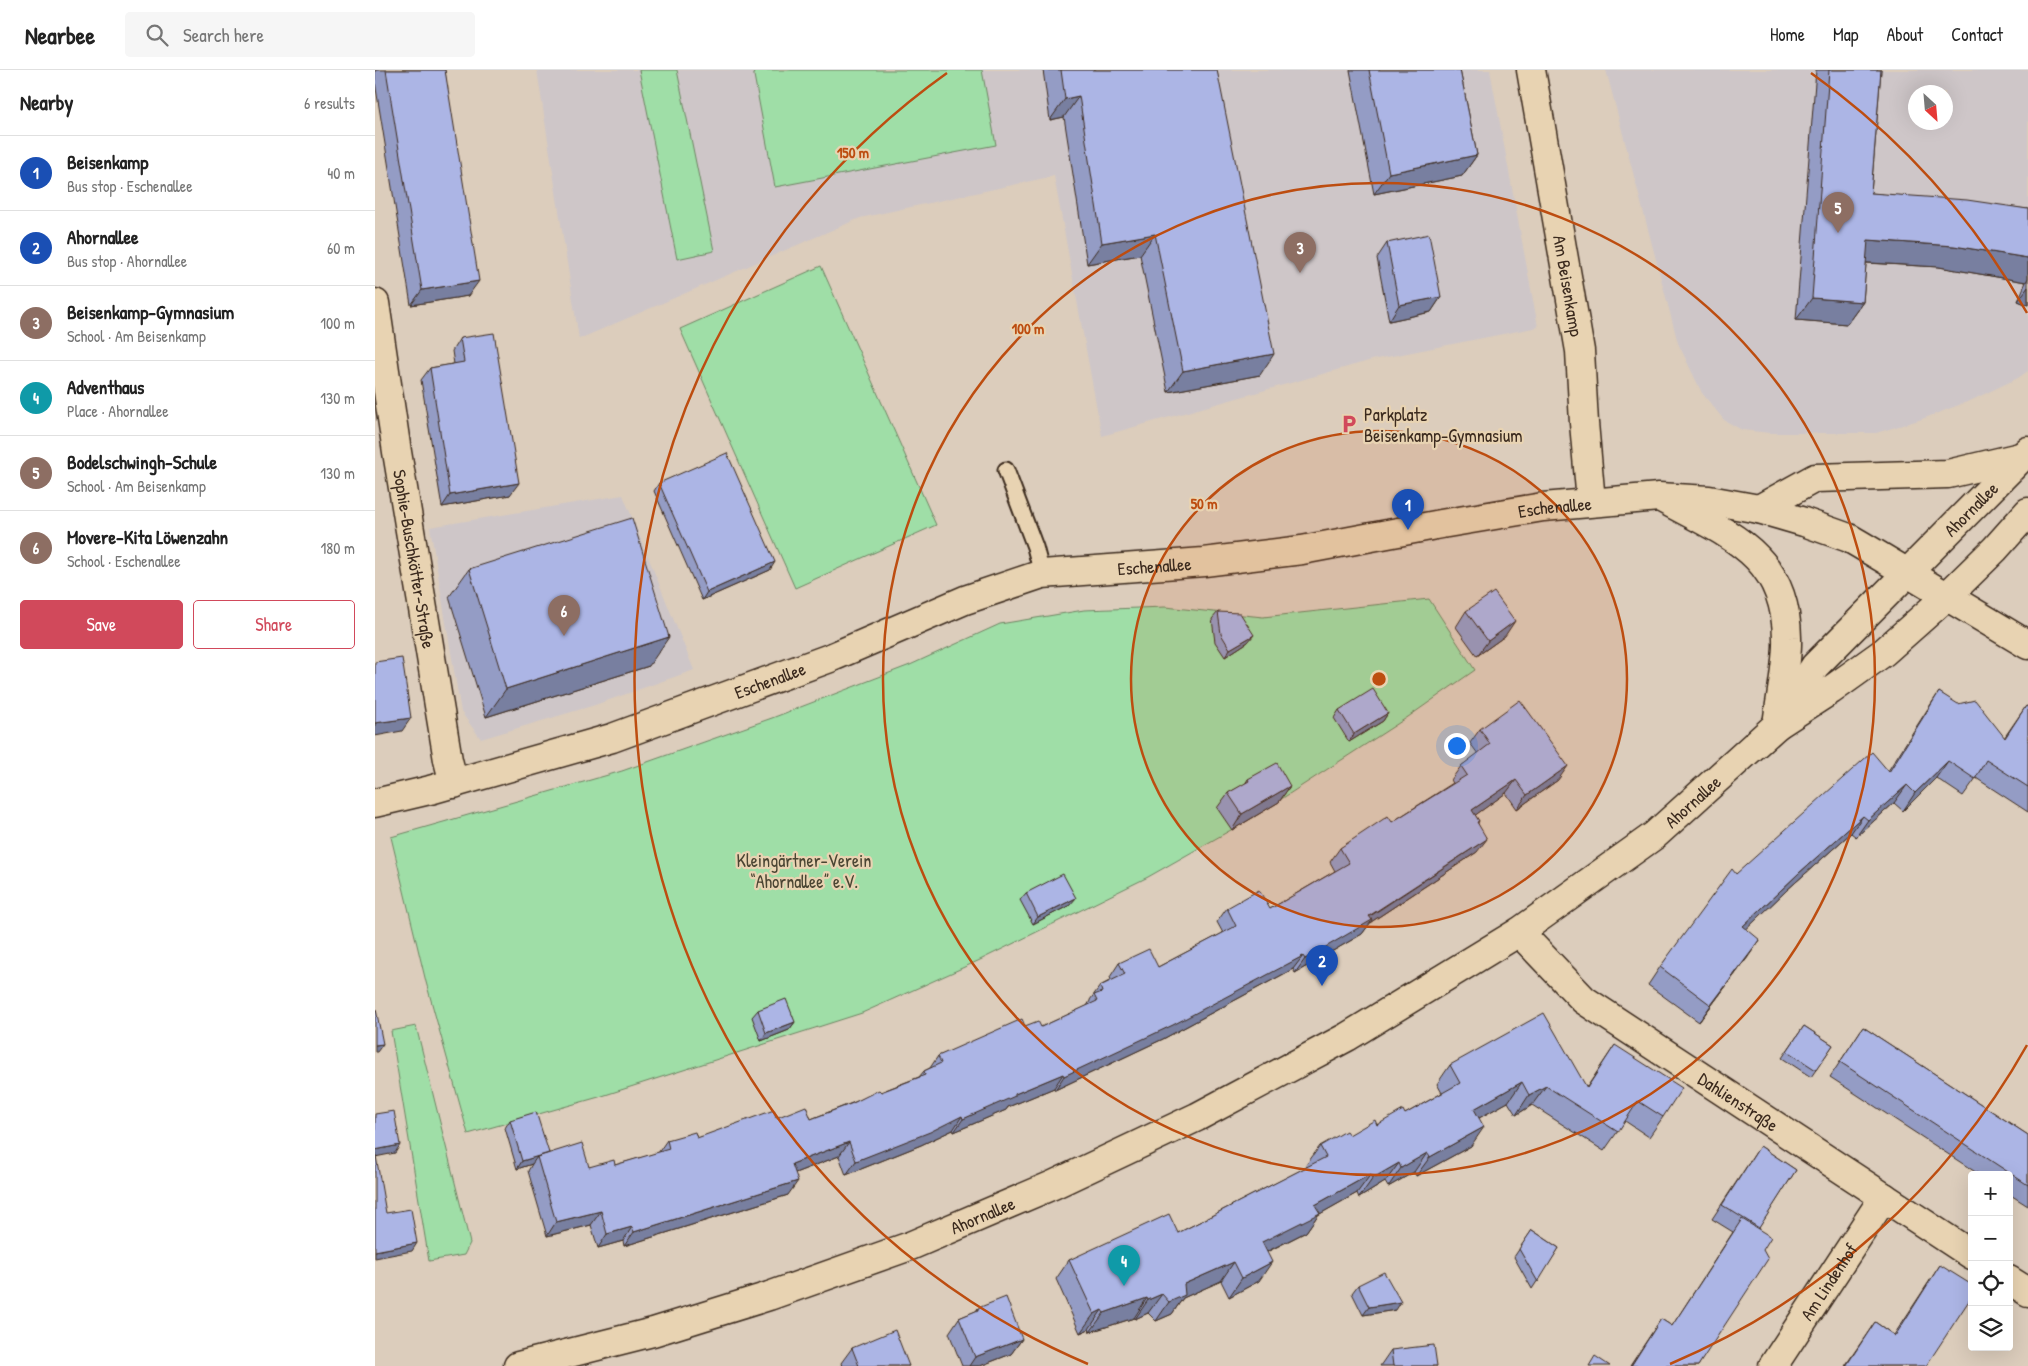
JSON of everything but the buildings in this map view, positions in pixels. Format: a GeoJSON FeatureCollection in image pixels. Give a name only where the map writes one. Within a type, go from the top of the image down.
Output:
{"type":"FeatureCollection","features":[{"type":"Feature","properties":{"kind":"street","name":"Am Beisenkamp"},"geometry":{"type":"LineString","coordinates":[[1531,70],[1580,351],[1583,423],[1591,502]]}},
{"type":"Feature","properties":{"kind":"street","name":"Sophie-Buschkötter-Straße"},"geometry":{"type":"LineString","coordinates":[[375,303],[386,453],[454,784]]}},
{"type":"Feature","properties":{"kind":"street"},"geometry":{"type":"LineString","coordinates":[[1759,509],[1815,478],[1948,474],[2024,454]]}},
{"type":"Feature","properties":{"kind":"street","name":"Ahornallee"},"geometry":{"type":"LineString","coordinates":[[1777,725],[1815,666],[2024,454]]}},
{"type":"Feature","properties":{"kind":"street","name":"Eschenallee"},"geometry":{"type":"LineString","coordinates":[[375,803],[454,784],[630,732],[829,658],[965,600],[1042,574],[1204,562],[1302,550],[1450,522],[1543,507],[1591,502],[1659,497],[1709,500],[1759,509],[1804,522],[1849,538],[2028,645]]}},
{"type":"Feature","properties":{"kind":"street"},"geometry":{"type":"LineString","coordinates":[[1659,497],[1729,535],[1752,552],[1767,568],[1779,587],[1785,614],[1787,640],[1777,725]]}},
{"type":"Feature","properties":{"kind":"street","name":"Ahornallee"},"geometry":{"type":"LineString","coordinates":[[518,1366],[547,1363],[653,1332],[769,1296],[910,1246],[1053,1185],[1197,1117],[1347,1037],[1519,932],[1655,835],[1777,725],[1831,690],[1884,652],[1946,597],[2028,512]]}},
{"type":"Feature","properties":{"kind":"street","name":"Dahlienstraße"},"geometry":{"type":"LineString","coordinates":[[1519,932],[1584,1000],[1968,1252]]}},
{"type":"Feature","properties":{"kind":"street","name":"Am Lindenhof"},"geometry":{"type":"LineString","coordinates":[[1773,1366],[1884,1197]]}},
{"type":"Feature","properties":{"kind":"street"},"geometry":{"type":"LineString","coordinates":[[2013,1283],[2028,1292]]}},
{"type":"Feature","properties":{"kind":"lane"},"geometry":{"type":"LineString","coordinates":[[1006,470],[1035,547],[1042,574]]}},
{"type":"Feature","properties":{"kind":"shaded area"},"geometry":{"type":"Polygon","coordinates":[[[537,70],[1490,70],[1538,327],[1372,360],[1102,436],[1054,176],[860,218],[579,339],[537,70]]]}},
{"type":"Feature","properties":{"kind":"shaded area"},"geometry":{"type":"Polygon","coordinates":[[[1606,70],[2028,70],[2028,371],[2018,378],[1972,400],[1922,419],[1876,433],[1770,433],[1742,430],[1724,420],[1702,393],[1678,343],[1606,70]]]}},
{"type":"Feature","properties":{"kind":"shaded area"},"geometry":{"type":"Polygon","coordinates":[[[623,495],[694,670],[595,705],[481,739],[461,712],[430,527],[623,495]]]}},
{"type":"Feature","properties":{"kind":"green space"},"geometry":{"type":"Polygon","coordinates":[[[639,70],[677,70],[714,251],[677,259],[639,70]]]}},
{"type":"Feature","properties":{"kind":"green space"},"geometry":{"type":"Polygon","coordinates":[[[753,70],[982,70],[996,145],[775,187],[753,70]]]}},
{"type":"Feature","properties":{"kind":"green space"},"geometry":{"type":"Polygon","coordinates":[[[821,266],[936,525],[795,588],[680,329],[821,266]]]}},
{"type":"Feature","properties":{"kind":"green space","name":"Kleingärtner-Verein “Ahornallee” e.V."},"geometry":{"type":"Polygon","coordinates":[[[1429,599],[1475,670],[1408,717],[1252,818],[1148,877],[980,960],[862,1013],[599,1097],[468,1134],[426,982],[391,837],[622,771],[772,718],[910,665],[1000,624],[1084,610],[1165,607],[1263,617],[1429,599]]]}},
{"type":"Feature","properties":{"kind":"green space"},"geometry":{"type":"Polygon","coordinates":[[[416,1026],[470,1243],[464,1255],[429,1261],[391,1031],[416,1026]]]}},
{"type":"Feature","properties":{"kind":"place","name":"Bodelschwingh-Schule"},"geometry":{"type":"Point","coordinates":[1838,233]}},
{"type":"Feature","properties":{"kind":"place","name":"Beisenkamp-Gymnasium"},"geometry":{"type":"Point","coordinates":[1300,273]}},
{"type":"Feature","properties":{"kind":"place","name":"Parkplatz Beisenkamp-Gymnasium"},"geometry":{"type":"Point","coordinates":[1349,424]}},
{"type":"Feature","properties":{"kind":"place","name":"Beisenkamp"},"geometry":{"type":"Point","coordinates":[1408,530]}},
{"type":"Feature","properties":{"kind":"place","name":"Movere-Kita Löwenzahn"},"geometry":{"type":"Point","coordinates":[564,636]}},
{"type":"Feature","properties":{"kind":"place","name":"Ahornallee"},"geometry":{"type":"Point","coordinates":[1322,986]}},
{"type":"Feature","properties":{"kind":"place","name":"Adventhaus"},"geometry":{"type":"Point","coordinates":[1124,1286]}}]}
